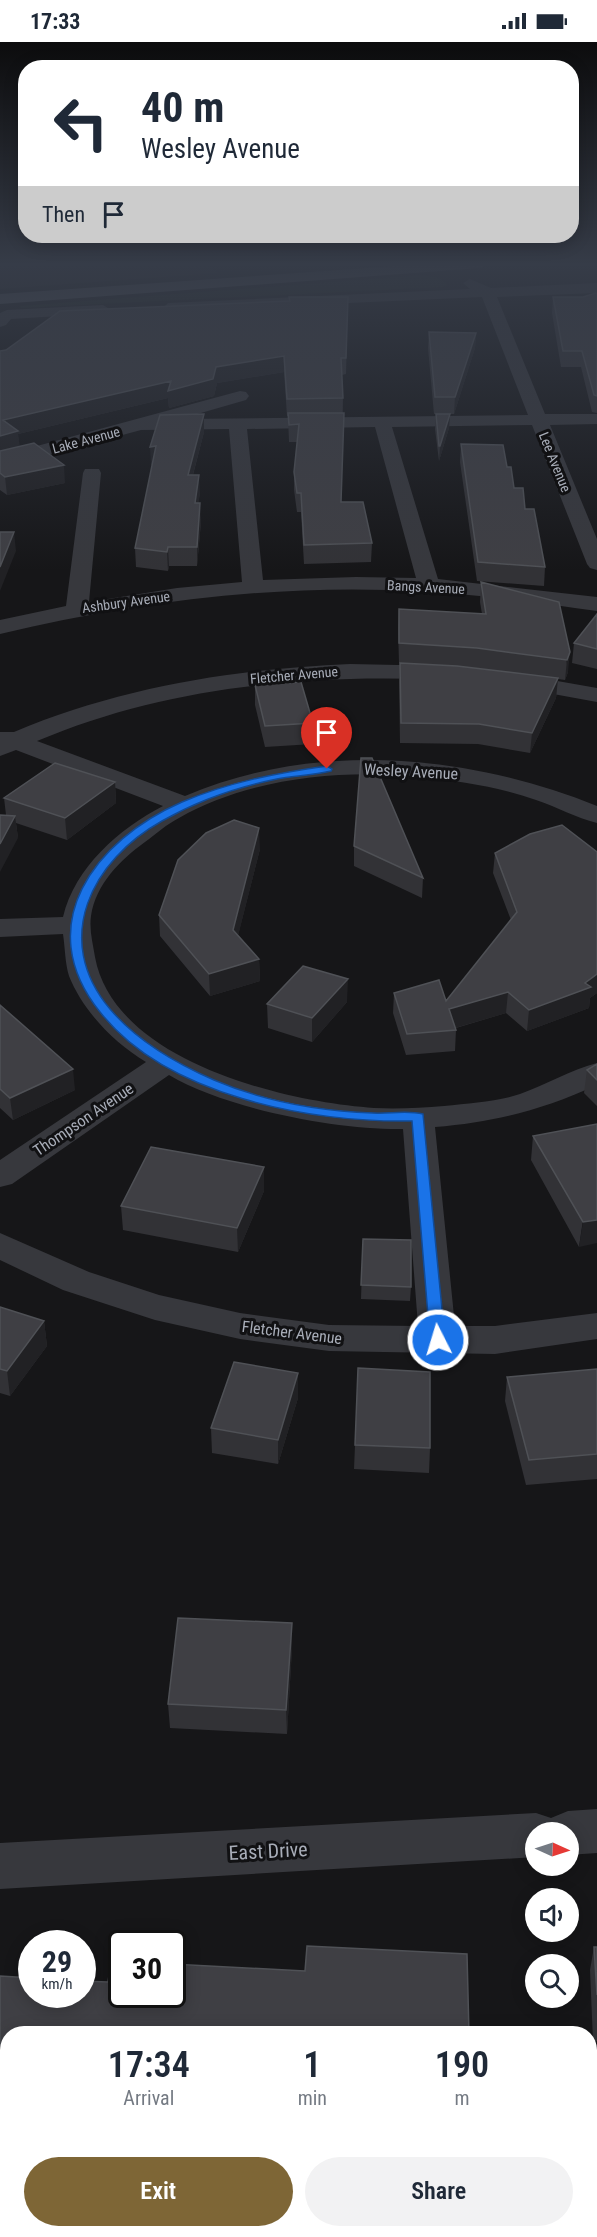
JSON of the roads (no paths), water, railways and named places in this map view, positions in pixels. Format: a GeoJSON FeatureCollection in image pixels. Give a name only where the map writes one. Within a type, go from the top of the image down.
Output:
{"type":"FeatureCollection","features":[{"type":"Feature","properties":{"kind":"street","name":"Lee Avenue"},"geometry":{"type":"LineString","coordinates":[[517,366],[597,564]]}},
{"type":"Feature","properties":{"kind":"street","name":"Lake Avenue"},"geometry":{"type":"LineString","coordinates":[[0,462],[240,396]]}},
{"type":"Feature","properties":{"kind":"street"},"geometry":{"type":"LineString","coordinates":[[141,425],[597,419]]}},
{"type":"Feature","properties":{"kind":"street"},"geometry":{"type":"LineString","coordinates":[[382,422],[429,586]]}},
{"type":"Feature","properties":{"kind":"street"},"geometry":{"type":"LineString","coordinates":[[238,425],[253,587]]}},
{"type":"Feature","properties":{"kind":"street"},"geometry":{"type":"LineString","coordinates":[[76,609],[92,473]]}},
{"type":"Feature","properties":{"kind":"street","name":"Bangs Avenue"},"geometry":{"type":"LineString","coordinates":[[253,587],[358,583],[429,586],[530,594],[597,604]]}},
{"type":"Feature","properties":{"kind":"street","name":"Ashbury Avenue"},"geometry":{"type":"LineString","coordinates":[[0,627],[76,609],[253,587]]}},
{"type":"Feature","properties":{"kind":"street","name":"Fletcher Avenue"},"geometry":{"type":"LineString","coordinates":[[5,742],[132,700],[222,681],[269,675],[364,670],[472,675]]}},
{"type":"Feature","properties":{"kind":"street"},"geometry":{"type":"LineString","coordinates":[[496,678],[597,695]]}},
{"type":"Feature","properties":{"kind":"street"},"geometry":{"type":"LineString","coordinates":[[5,742],[185,805]]}},
{"type":"Feature","properties":{"kind":"street","name":"Wesley Avenue"},"geometry":{"type":"LineString","coordinates":[[590,804],[482,776],[431,769],[379,766],[327,769],[276,776],[229,788],[185,805],[139,831],[110,856],[93,878],[85,893],[76,925],[77,954],[86,982],[104,1010],[131,1037],[167,1062],[210,1083],[261,1100],[316,1112],[374,1118],[418,1117],[491,1111],[540,1099],[597,1074]]}},
{"type":"Feature","properties":{"kind":"street"},"geometry":{"type":"LineString","coordinates":[[0,928],[76,925]]}},
{"type":"Feature","properties":{"kind":"street","name":"Thompson Avenue"},"geometry":{"type":"LineString","coordinates":[[0,1176],[167,1062]]}},
{"type":"Feature","properties":{"kind":"street"},"geometry":{"type":"LineString","coordinates":[[418,1117],[438,1340]]}},
{"type":"Feature","properties":{"kind":"street","name":"Fletcher Avenue"},"geometry":{"type":"LineString","coordinates":[[0,1245],[76,1281],[155,1307],[240,1326],[329,1338],[438,1340],[495,1340],[597,1326]]}},
{"type":"Feature","properties":{"kind":"street"},"geometry":{"type":"LineString","coordinates":[[579,1833],[597,1832]]}},
{"type":"Feature","properties":{"kind":"street","name":"East Drive"},"geometry":{"type":"LineString","coordinates":[[0,1866],[525,1836]]}}]}
